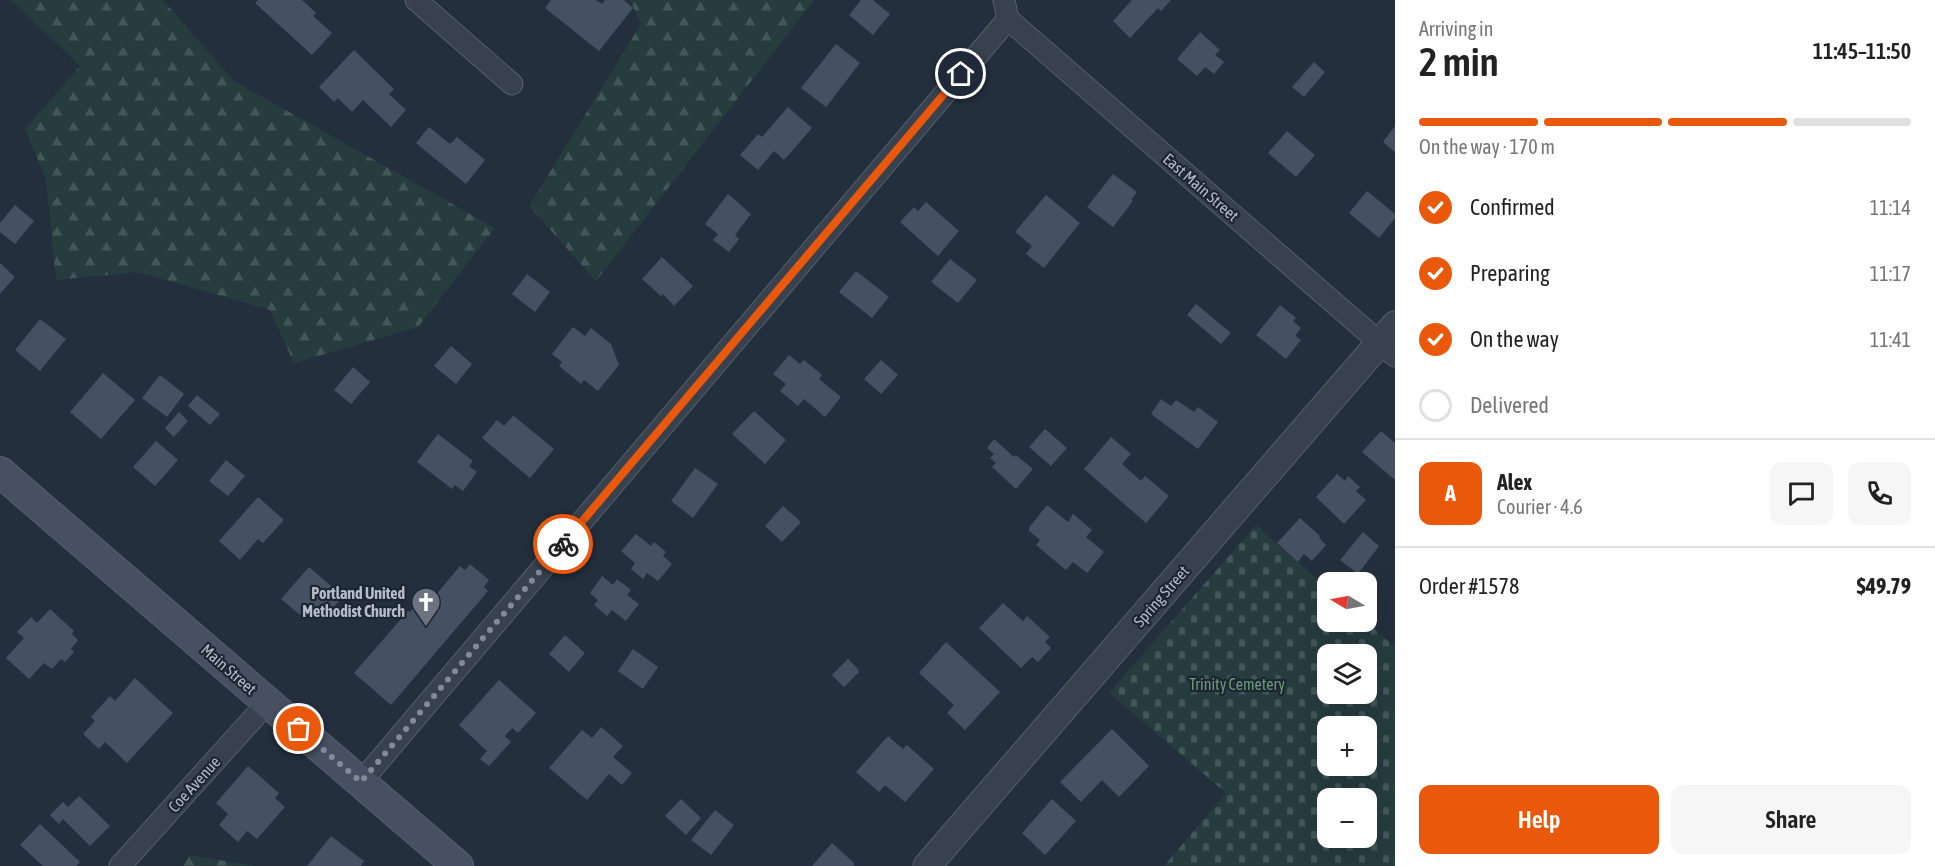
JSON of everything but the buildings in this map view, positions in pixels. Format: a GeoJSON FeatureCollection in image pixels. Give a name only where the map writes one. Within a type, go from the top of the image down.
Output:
{"type":"FeatureCollection","features":[{"type":"Feature","properties":{"kind":"main road","name":"Main Street"},"geometry":{"type":"LineString","coordinates":[[0,472],[458,866]]}},
{"type":"Feature","properties":{"kind":"street"},"geometry":{"type":"LineString","coordinates":[[416,0],[512,84]]}},
{"type":"Feature","properties":{"kind":"street"},"geometry":{"type":"LineString","coordinates":[[361,782],[1006,9]]}},
{"type":"Feature","properties":{"kind":"street","name":"East Main Street"},"geometry":{"type":"LineString","coordinates":[[1006,9],[1390,341]]}},
{"type":"Feature","properties":{"kind":"street","name":"Spring Street"},"geometry":{"type":"LineString","coordinates":[[927,866],[1390,341]]}},
{"type":"Feature","properties":{"kind":"street","name":"Coe Avenue"},"geometry":{"type":"LineString","coordinates":[[120,866],[268,702]]}},
{"type":"Feature","properties":{"kind":"green space"},"geometry":{"type":"Polygon","coordinates":[[[11,0],[163,0],[234,81],[495,228],[418,327],[294,363],[270,310],[138,272],[56,280],[46,179],[25,129],[80,66],[11,0]]]}},
{"type":"Feature","properties":{"kind":"green space"},"geometry":{"type":"Polygon","coordinates":[[[630,0],[814,0],[596,281],[529,206],[641,24],[630,0]]]}},
{"type":"Feature","properties":{"kind":"green space","name":"Trinity Cemetery"},"geometry":{"type":"Polygon","coordinates":[[[1256,525],[1317,579],[1317,632],[1377,631],[1395,647],[1395,866],[1164,866],[1226,793],[1109,693],[1256,525]]]}},
{"type":"Feature","properties":{"kind":"green space"},"geometry":{"type":"Polygon","coordinates":[[[190,855],[254,866],[183,866],[190,855]]]}},
{"type":"Feature","properties":{"kind":"way so far"},"geometry":{"type":"LineString","coordinates":[[299,729],[361,782],[563,544]]}},
{"type":"Feature","properties":{"kind":"place","name":"Portland United Methodist Church"},"geometry":{"type":"Point","coordinates":[426,628]}},
{"type":"Feature","properties":{"kind":"route"},"geometry":{"type":"LineString","coordinates":[[563,544],[961,74]]}}]}
